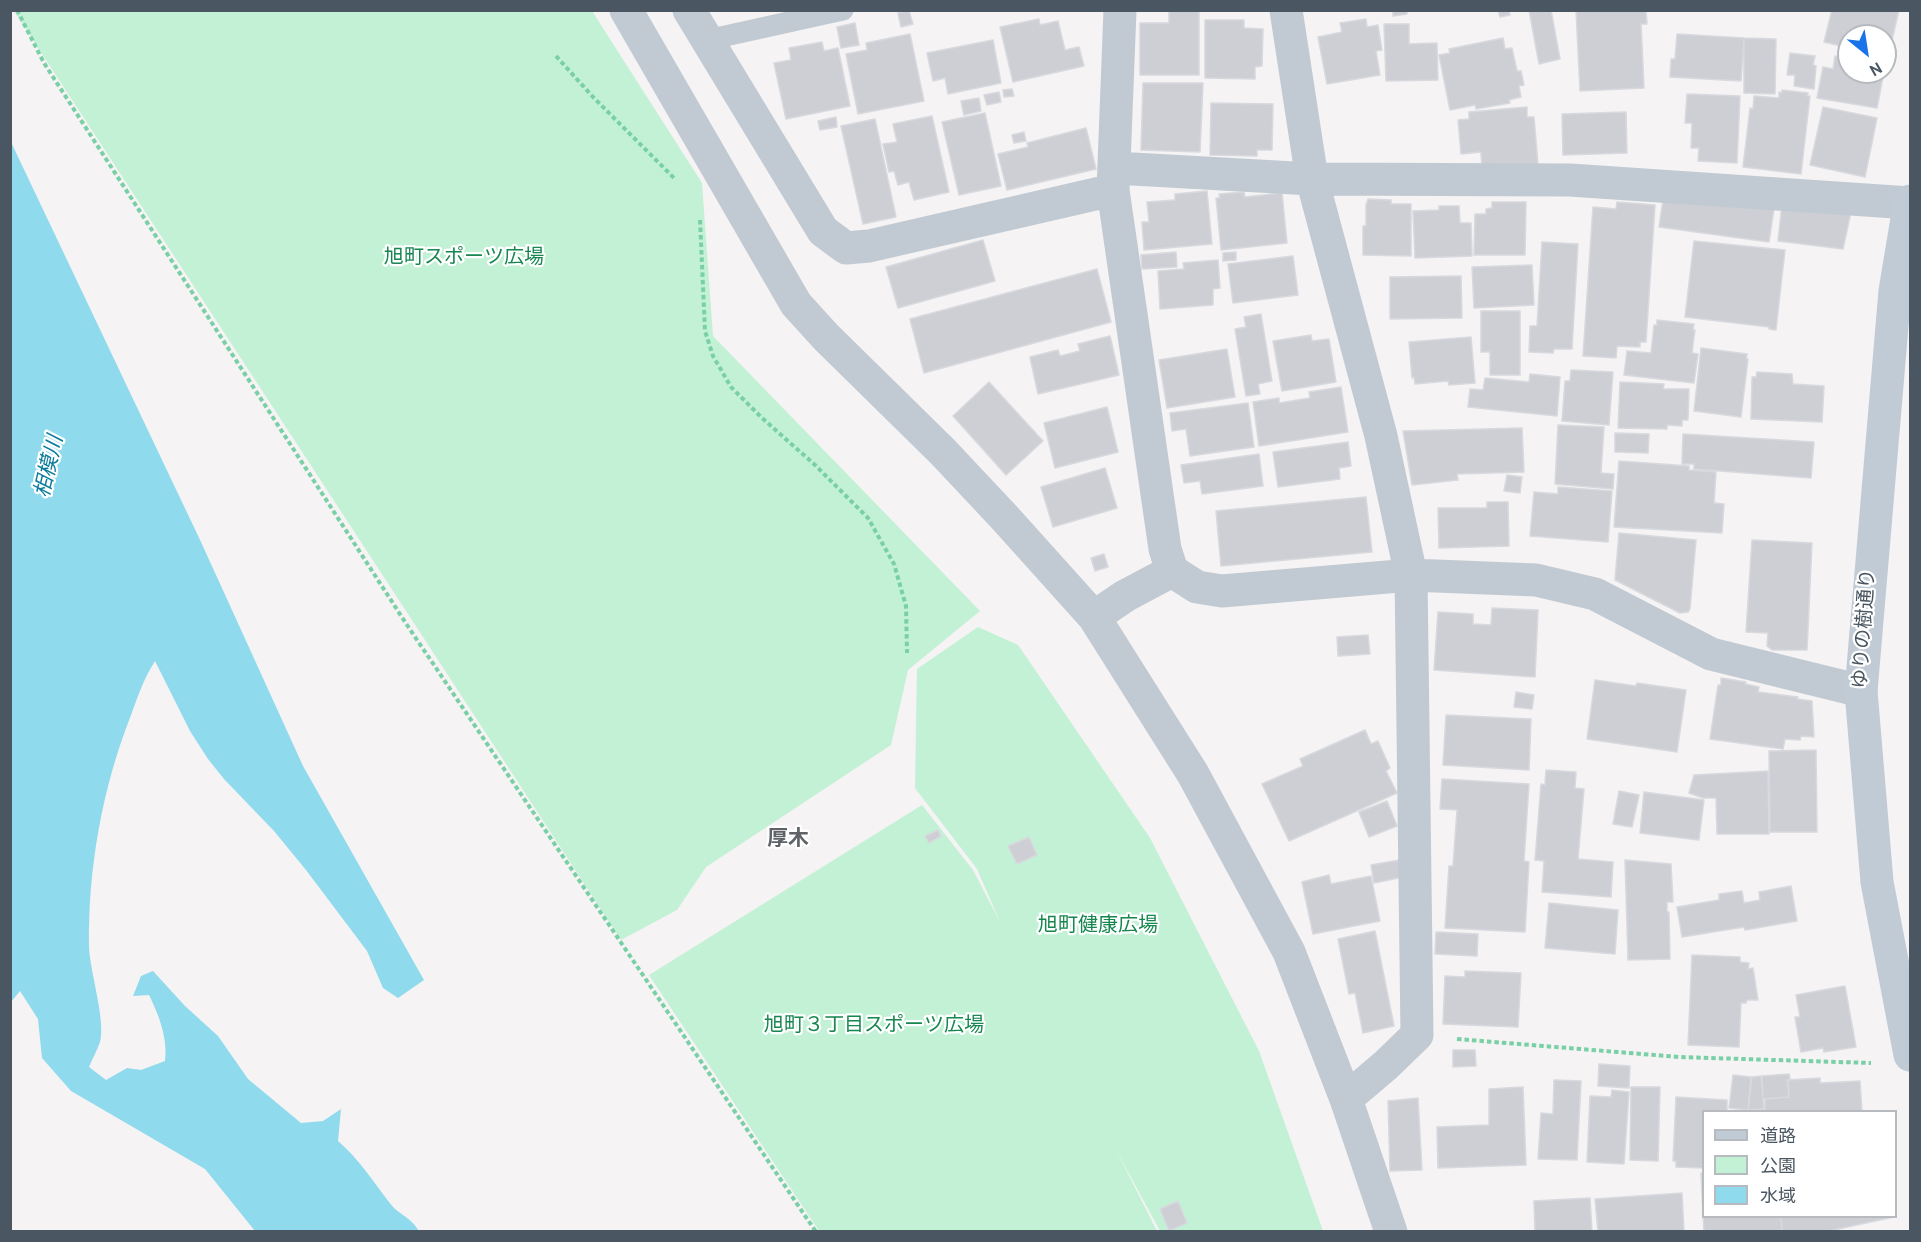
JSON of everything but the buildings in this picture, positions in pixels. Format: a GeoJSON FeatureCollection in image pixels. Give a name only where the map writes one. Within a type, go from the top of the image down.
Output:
{"type":"FeatureCollection","features":[{"type":"Feature","properties":{"kind":"main road","name":"ゆりの樹通り"},"geometry":{"type":"LineString","coordinates":[[1910,202],[1903,291],[1861,691],[1877,882],[1911,1055]]}},
{"type":"Feature","properties":{"kind":"street"},"geometry":{"type":"LineString","coordinates":[[626,10],[796,304],[826,337],[943,452],[1094,617],[1193,774],[1289,952],[1346,1099],[1391,1232]]}},
{"type":"Feature","properties":{"kind":"street"},"geometry":{"type":"LineString","coordinates":[[689,10],[823,231],[846,248],[870,246],[1114,179],[1569,180],[1910,202]]}},
{"type":"Feature","properties":{"kind":"street"},"geometry":{"type":"LineString","coordinates":[[1120,10],[1114,179],[1163,537],[1172,571],[1197,587],[1222,591],[1410,575],[1536,580],[1595,594],[1711,654],[1861,691]]}},
{"type":"Feature","properties":{"kind":"street"},"geometry":{"type":"LineString","coordinates":[[1286,10],[1312,179],[1381,436],[1410,575],[1417,1035],[1346,1099]]}},
{"type":"Feature","properties":{"kind":"street"},"geometry":{"type":"LineString","coordinates":[[1094,617],[1125,596],[1172,571]]}},
{"type":"Feature","properties":{"kind":"lane"},"geometry":{"type":"LineString","coordinates":[[707,40],[843,10]]}},
{"type":"Feature","properties":{"kind":"path"},"geometry":{"type":"LineString","coordinates":[[17,10],[44,63],[407,625],[816,1232]]}},
{"type":"Feature","properties":{"kind":"path"},"geometry":{"type":"LineString","coordinates":[[556,56],[593,97],[675,179]]}},
{"type":"Feature","properties":{"kind":"path"},"geometry":{"type":"LineString","coordinates":[[727,184],[701,204],[705,331],[713,356],[731,387],[868,518],[894,564],[906,606],[907,653]]}},
{"type":"Feature","properties":{"kind":"path"},"geometry":{"type":"LineString","coordinates":[[1417,1035],[1679,1057],[1876,1063]]}},
{"type":"Feature","properties":{"kind":"green space","name":"旭町スポーツ広場"},"geometry":{"type":"Polygon","coordinates":[[[14,11],[592,11],[702,183],[713,336],[980,611],[908,670],[891,745],[706,867],[677,910],[621,940],[14,11]]]}},
{"type":"Feature","properties":{"kind":"green space"},"geometry":{"type":"Polygon","coordinates":[[[978,627],[1018,645],[1150,838],[1259,1051],[1323,1231],[1160,1231],[1115,1148],[1157,1231],[819,1231],[649,975],[922,805],[973,870],[1000,922],[977,869],[915,788],[917,669],[978,627]]]}},
{"type":"Feature","properties":{"kind":"water","name":"相模川"},"geometry":{"type":"Polygon","coordinates":[[[10,140],[201,542],[303,766],[424,980],[398,998],[383,988],[367,951],[306,870],[274,831],[208,759],[190,731],[155,661],[142,687],[112,771],[94,858],[89,947],[101,1033],[100,1042],[89,1067],[106,1080],[127,1068],[141,1070],[165,1061],[162,1027],[149,995],[133,996],[141,976],[153,971],[185,1006],[218,1036],[248,1079],[301,1123],[323,1121],[341,1109],[338,1141],[359,1162],[392,1206],[419,1231],[255,1231],[205,1169],[71,1091],[42,1058],[38,1019],[20,991],[11,1002],[10,140]]]}},
{"type":"Feature","properties":{"kind":"district","name":"厚木"},"geometry":{"type":"Point","coordinates":[788,841]}},
{"type":"Feature","properties":{"kind":"park label","name":"旭町健康広場"},"geometry":{"type":"Point","coordinates":[1098,927]}},
{"type":"Feature","properties":{"kind":"park label","name":"旭町３丁目スポーツ広場"},"geometry":{"type":"Point","coordinates":[874,1027]}}]}
